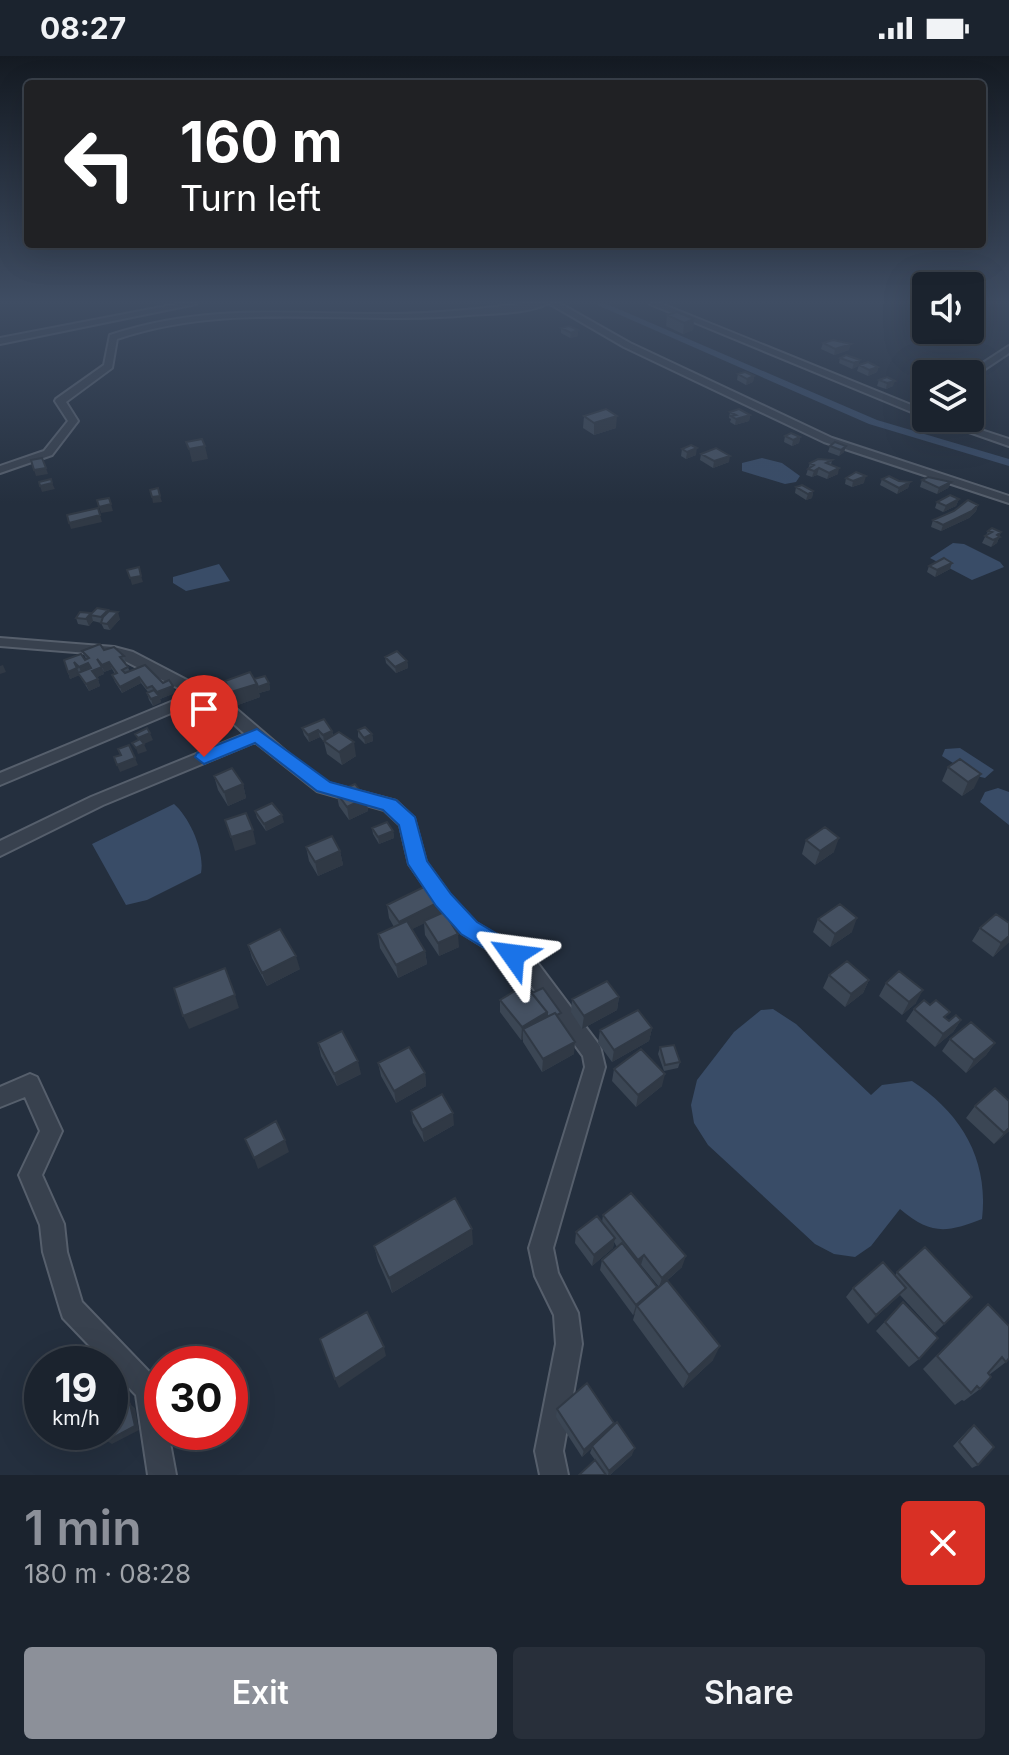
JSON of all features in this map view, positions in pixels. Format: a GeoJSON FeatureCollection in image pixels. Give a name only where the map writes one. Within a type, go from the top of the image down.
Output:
{"type":"FeatureCollection","features":[{"type":"Feature","properties":{"kind":"street"},"geometry":{"type":"LineString","coordinates":[[0,470],[48,453],[73,421],[60,401],[103,370]]}},
{"type":"Feature","properties":{"kind":"street"},"geometry":{"type":"LineString","coordinates":[[680,370],[828,440],[1009,500]]}},
{"type":"Feature","properties":{"kind":"street"},"geometry":{"type":"LineString","coordinates":[[817,370],[912,409]]}},
{"type":"Feature","properties":{"kind":"street"},"geometry":{"type":"LineString","coordinates":[[977,432],[1009,443]]}},
{"type":"Feature","properties":{"kind":"street"},"geometry":{"type":"LineString","coordinates":[[0,642],[114,651],[128,655],[222,705],[323,787],[390,805],[408,822],[418,864],[444,900],[469,928],[526,963],[593,1053],[595,1067],[541,1248],[547,1276],[566,1313],[569,1344],[549,1451],[554,1475]]}},
{"type":"Feature","properties":{"kind":"street"},"geometry":{"type":"LineString","coordinates":[[0,779],[201,695]]}},
{"type":"Feature","properties":{"kind":"street"},"geometry":{"type":"LineString","coordinates":[[0,849],[97,801],[257,735]]}},
{"type":"Feature","properties":{"kind":"street"},"geometry":{"type":"LineString","coordinates":[[0,1097],[30,1084],[51,1131],[30,1175],[52,1224],[55,1252],[72,1309],[148,1389],[162,1475]]}},
{"type":"Feature","properties":{"kind":"water"},"geometry":{"type":"Polygon","coordinates":[[[762,458],[782,463],[800,476],[796,482],[785,484],[742,471],[742,463],[762,458]]]}},
{"type":"Feature","properties":{"kind":"water"},"geometry":{"type":"Polygon","coordinates":[[[953,543],[964,544],[1004,567],[972,580],[930,558],[953,543]]]}},
{"type":"Feature","properties":{"kind":"water"},"geometry":{"type":"Polygon","coordinates":[[[219,564],[230,581],[186,591],[173,583],[173,577],[219,564]]]}},
{"type":"Feature","properties":{"kind":"water"},"geometry":{"type":"Polygon","coordinates":[[[960,748],[994,770],[985,778],[972,775],[942,756],[945,749],[960,748]]]}},
{"type":"Feature","properties":{"kind":"water"},"geometry":{"type":"Polygon","coordinates":[[[998,788],[1009,792],[1009,825],[980,802],[985,792],[998,788]]]}},
{"type":"Feature","properties":{"kind":"water"},"geometry":{"type":"Polygon","coordinates":[[[174,804],[195,836],[201,855],[201,873],[147,900],[126,905],[92,844],[174,804]]]}},
{"type":"Feature","properties":{"kind":"water"},"geometry":{"type":"Polygon","coordinates":[[[773,1009],[796,1024],[871,1095],[882,1085],[912,1081],[945,1108],[958,1123],[976,1157],[983,1197],[982,1219],[939,1229],[921,1224],[900,1209],[871,1246],[855,1257],[834,1254],[815,1244],[708,1145],[694,1123],[691,1105],[697,1080],[734,1032],[761,1010],[773,1009]]]}},
{"type":"Feature","properties":{"kind":"building"},"geometry":{"type":"Polygon","coordinates":[[[745,372],[754,376],[747,379],[738,374],[745,372]]]}},
{"type":"Feature","properties":{"kind":"building"},"geometry":{"type":"Polygon","coordinates":[[[887,377],[895,381],[887,383],[879,380],[887,377]]]}},
{"type":"Feature","properties":{"kind":"building"},"geometry":{"type":"Polygon","coordinates":[[[606,409],[617,416],[594,423],[584,416],[606,409]]]}},
{"type":"Feature","properties":{"kind":"building"},"geometry":{"type":"Polygon","coordinates":[[[739,409],[750,415],[736,419],[731,416],[736,415],[730,412],[739,409]]]}},
{"type":"Feature","properties":{"kind":"building"},"geometry":{"type":"Polygon","coordinates":[[[791,433],[800,437],[793,440],[785,436],[791,433]]]}},
{"type":"Feature","properties":{"kind":"building"},"geometry":{"type":"Polygon","coordinates":[[[202,439],[205,446],[189,449],[186,442],[202,439]]]}},
{"type":"Feature","properties":{"kind":"building"},"geometry":{"type":"Polygon","coordinates":[[[835,442],[846,446],[841,450],[830,446],[835,442]]]}},
{"type":"Feature","properties":{"kind":"building"},"geometry":{"type":"Polygon","coordinates":[[[691,445],[697,448],[687,452],[682,449],[691,445]]]}},
{"type":"Feature","properties":{"kind":"building"},"geometry":{"type":"Polygon","coordinates":[[[716,448],[730,456],[714,461],[701,454],[716,448]]]}},
{"type":"Feature","properties":{"kind":"building"},"geometry":{"type":"Polygon","coordinates":[[[42,458],[46,468],[34,470],[31,460],[42,458]]]}},
{"type":"Feature","properties":{"kind":"building"},"geometry":{"type":"Polygon","coordinates":[[[818,459],[832,460],[826,463],[839,468],[829,473],[819,468],[814,471],[808,469],[814,465],[810,463],[818,459]]]}},
{"type":"Feature","properties":{"kind":"building"},"geometry":{"type":"Polygon","coordinates":[[[856,472],[866,476],[853,481],[846,478],[856,472]]]}},
{"type":"Feature","properties":{"kind":"building"},"geometry":{"type":"Polygon","coordinates":[[[889,476],[910,482],[899,488],[882,479],[889,476]]]}},
{"type":"Feature","properties":{"kind":"building"},"geometry":{"type":"Polygon","coordinates":[[[928,477],[951,482],[939,488],[922,480],[928,477]]]}},
{"type":"Feature","properties":{"kind":"building"},"geometry":{"type":"Polygon","coordinates":[[[51,479],[52,483],[40,486],[39,482],[51,479]]]}},
{"type":"Feature","properties":{"kind":"building"},"geometry":{"type":"Polygon","coordinates":[[[802,485],[813,491],[808,494],[796,487],[802,485]]]}},
{"type":"Feature","properties":{"kind":"building"},"geometry":{"type":"Polygon","coordinates":[[[158,488],[160,496],[152,497],[150,490],[158,488]]]}},
{"type":"Feature","properties":{"kind":"building"},"geometry":{"type":"Polygon","coordinates":[[[950,495],[959,499],[946,506],[937,502],[950,495]]]}},
{"type":"Feature","properties":{"kind":"building"},"geometry":{"type":"Polygon","coordinates":[[[109,498],[111,504],[99,507],[97,500],[109,498]]]}},
{"type":"Feature","properties":{"kind":"building"},"geometry":{"type":"Polygon","coordinates":[[[968,500],[978,505],[972,511],[943,525],[933,520],[954,511],[968,500]]]}},
{"type":"Feature","properties":{"kind":"building"},"geometry":{"type":"Polygon","coordinates":[[[98,508],[100,515],[69,523],[67,515],[98,508]]]}},
{"type":"Feature","properties":{"kind":"building"},"geometry":{"type":"Polygon","coordinates":[[[992,528],[1001,532],[997,535],[1000,537],[993,540],[985,536],[992,532],[988,531],[992,528]]]}},
{"type":"Feature","properties":{"kind":"building"},"geometry":{"type":"Polygon","coordinates":[[[944,558],[952,563],[937,570],[929,566],[944,558]]]}},
{"type":"Feature","properties":{"kind":"building"},"geometry":{"type":"Polygon","coordinates":[[[139,567],[141,576],[130,578],[127,570],[139,567]]]}},
{"type":"Feature","properties":{"kind":"building"},"geometry":{"type":"Polygon","coordinates":[[[97,608],[108,610],[101,617],[90,615],[97,608]]]}},
{"type":"Feature","properties":{"kind":"building"},"geometry":{"type":"Polygon","coordinates":[[[109,611],[118,612],[107,624],[101,623],[103,617],[109,611]]]}},
{"type":"Feature","properties":{"kind":"building"},"geometry":{"type":"Polygon","coordinates":[[[80,612],[91,613],[86,619],[76,618],[80,612]]]}},
{"type":"Feature","properties":{"kind":"building"},"geometry":{"type":"Polygon","coordinates":[[[100,644],[104,650],[114,647],[124,656],[120,657],[128,667],[122,670],[125,673],[145,665],[163,683],[169,680],[173,686],[157,692],[152,686],[147,688],[139,677],[120,687],[112,675],[117,673],[109,662],[102,665],[97,659],[102,667],[92,671],[98,679],[86,684],[78,673],[91,668],[88,663],[79,667],[74,662],[77,668],[68,672],[64,660],[81,654],[85,660],[89,658],[82,651],[100,644]]]}},
{"type":"Feature","properties":{"kind":"building"},"geometry":{"type":"Polygon","coordinates":[[[397,651],[407,661],[395,667],[385,657],[397,651]]]}},
{"type":"Feature","properties":{"kind":"building"},"geometry":{"type":"Polygon","coordinates":[[[250,672],[257,684],[231,692],[225,681],[250,672]]]}},
{"type":"Feature","properties":{"kind":"building"},"geometry":{"type":"Polygon","coordinates":[[[265,676],[269,683],[258,687],[254,679],[265,676]]]}},
{"type":"Feature","properties":{"kind":"building"},"geometry":{"type":"Polygon","coordinates":[[[154,690],[159,696],[151,699],[147,693],[154,690]]]}},
{"type":"Feature","properties":{"kind":"building"},"geometry":{"type":"Polygon","coordinates":[[[324,719],[332,731],[323,735],[318,730],[308,735],[302,728],[324,719]]]}},
{"type":"Feature","properties":{"kind":"building"},"geometry":{"type":"Polygon","coordinates":[[[365,727],[372,734],[364,738],[358,730],[365,727]]]}},
{"type":"Feature","properties":{"kind":"building"},"geometry":{"type":"Polygon","coordinates":[[[147,728],[150,733],[138,738],[135,734],[147,728]]]}},
{"type":"Feature","properties":{"kind":"building"},"geometry":{"type":"Polygon","coordinates":[[[339,732],[354,742],[339,752],[324,741],[339,732]]]}},
{"type":"Feature","properties":{"kind":"building"},"geometry":{"type":"Polygon","coordinates":[[[140,739],[144,744],[136,748],[132,743],[140,739]]]}},
{"type":"Feature","properties":{"kind":"building"},"geometry":{"type":"Polygon","coordinates":[[[129,745],[135,758],[117,765],[114,757],[121,755],[118,749],[129,745]]]}},
{"type":"Feature","properties":{"kind":"building"},"geometry":{"type":"Polygon","coordinates":[[[960,759],[981,774],[968,782],[948,767],[960,759]]]}},
{"type":"Feature","properties":{"kind":"building"},"geometry":{"type":"Polygon","coordinates":[[[232,768],[243,784],[224,792],[214,776],[232,768]]]}},
{"type":"Feature","properties":{"kind":"building"},"geometry":{"type":"Polygon","coordinates":[[[355,784],[366,798],[347,807],[336,792],[355,784]]]}},
{"type":"Feature","properties":{"kind":"building"},"geometry":{"type":"Polygon","coordinates":[[[272,803],[282,815],[264,824],[255,811],[272,803]]]}},
{"type":"Feature","properties":{"kind":"building"},"geometry":{"type":"Polygon","coordinates":[[[246,813],[253,830],[231,837],[225,820],[246,813]]]}},
{"type":"Feature","properties":{"kind":"building"},"geometry":{"type":"Polygon","coordinates":[[[387,822],[393,831],[378,837],[372,828],[387,822]]]}},
{"type":"Feature","properties":{"kind":"building"},"geometry":{"type":"Polygon","coordinates":[[[825,827],[839,838],[820,851],[806,840],[825,827]]]}},
{"type":"Feature","properties":{"kind":"building"},"geometry":{"type":"Polygon","coordinates":[[[332,836],[340,851],[315,862],[306,847],[332,836]]]}},
{"type":"Feature","properties":{"kind":"building"},"geometry":{"type":"Polygon","coordinates":[[[432,883],[445,899],[399,922],[387,905],[432,883]]]}},
{"type":"Feature","properties":{"kind":"building"},"geometry":{"type":"Polygon","coordinates":[[[840,904],[857,918],[835,934],[818,919],[840,904]]]}},
{"type":"Feature","properties":{"kind":"building"},"geometry":{"type":"Polygon","coordinates":[[[444,912],[458,934],[438,943],[424,921],[444,912]]]}},
{"type":"Feature","properties":{"kind":"building"},"geometry":{"type":"Polygon","coordinates":[[[996,914],[1009,923],[1009,936],[1001,943],[980,928],[996,914]]]}},
{"type":"Feature","properties":{"kind":"building"},"geometry":{"type":"Polygon","coordinates":[[[407,921],[425,951],[396,965],[378,934],[407,921]]]}},
{"type":"Feature","properties":{"kind":"building"},"geometry":{"type":"Polygon","coordinates":[[[280,929],[296,956],[262,973],[248,945],[280,929]]]}},
{"type":"Feature","properties":{"kind":"building"},"geometry":{"type":"Polygon","coordinates":[[[847,961],[869,980],[851,994],[829,975],[847,961]]]}},
{"type":"Feature","properties":{"kind":"building"},"geometry":{"type":"Polygon","coordinates":[[[225,968],[235,995],[183,1016],[174,988],[225,968]]]}},
{"type":"Feature","properties":{"kind":"building"},"geometry":{"type":"Polygon","coordinates":[[[899,971],[923,990],[909,1002],[886,983],[899,971]]]}},
{"type":"Feature","properties":{"kind":"building"},"geometry":{"type":"Polygon","coordinates":[[[607,981],[619,997],[584,1016],[572,999],[607,981]]]}},
{"type":"Feature","properties":{"kind":"building"},"geometry":{"type":"Polygon","coordinates":[[[525,985],[547,1012],[522,1027],[500,1000],[525,985]]]}},
{"type":"Feature","properties":{"kind":"building"},"geometry":{"type":"Polygon","coordinates":[[[543,988],[561,1013],[547,1017],[547,1012],[532,993],[543,988]]]}},
{"type":"Feature","properties":{"kind":"building"},"geometry":{"type":"Polygon","coordinates":[[[924,1000],[930,1005],[936,1000],[950,1012],[944,1017],[949,1021],[956,1015],[961,1020],[943,1034],[914,1009],[924,1000]]]}},
{"type":"Feature","properties":{"kind":"building"},"geometry":{"type":"Polygon","coordinates":[[[638,1010],[652,1028],[614,1050],[600,1030],[638,1010]]]}},
{"type":"Feature","properties":{"kind":"building"},"geometry":{"type":"Polygon","coordinates":[[[555,1013],[575,1042],[543,1059],[523,1029],[555,1013]]]}},
{"type":"Feature","properties":{"kind":"building"},"geometry":{"type":"Polygon","coordinates":[[[971,1022],[995,1043],[974,1060],[950,1039],[971,1022]]]}},
{"type":"Feature","properties":{"kind":"building"},"geometry":{"type":"Polygon","coordinates":[[[342,1031],[358,1061],[334,1074],[318,1043],[342,1031]]]}},
{"type":"Feature","properties":{"kind":"building"},"geometry":{"type":"Polygon","coordinates":[[[674,1045],[680,1062],[665,1065],[660,1047],[674,1045]]]}},
{"type":"Feature","properties":{"kind":"building"},"geometry":{"type":"Polygon","coordinates":[[[409,1047],[425,1073],[394,1091],[378,1063],[409,1047]]]}},
{"type":"Feature","properties":{"kind":"building"},"geometry":{"type":"Polygon","coordinates":[[[641,1049],[665,1074],[638,1095],[614,1069],[641,1049]]]}},
{"type":"Feature","properties":{"kind":"building"},"geometry":{"type":"Polygon","coordinates":[[[995,1088],[1009,1101],[1009,1128],[1004,1133],[975,1106],[995,1088]]]}},
{"type":"Feature","properties":{"kind":"building"},"geometry":{"type":"Polygon","coordinates":[[[442,1094],[453,1113],[422,1130],[411,1111],[442,1094]]]}},
{"type":"Feature","properties":{"kind":"building"},"geometry":{"type":"Polygon","coordinates":[[[276,1121],[285,1140],[254,1158],[245,1139],[276,1121]]]}},
{"type":"Feature","properties":{"kind":"building"},"geometry":{"type":"Polygon","coordinates":[[[631,1193],[686,1256],[662,1278],[644,1255],[638,1260],[603,1215],[631,1193]]]}},
{"type":"Feature","properties":{"kind":"building"},"geometry":{"type":"Polygon","coordinates":[[[455,1198],[472,1229],[389,1278],[374,1246],[455,1198]]]}},
{"type":"Feature","properties":{"kind":"building"},"geometry":{"type":"Polygon","coordinates":[[[597,1216],[615,1238],[594,1255],[576,1232],[597,1216]]]}},
{"type":"Feature","properties":{"kind":"building"},"geometry":{"type":"Polygon","coordinates":[[[622,1243],[657,1287],[636,1305],[602,1260],[622,1243]]]}},
{"type":"Feature","properties":{"kind":"building"},"geometry":{"type":"Polygon","coordinates":[[[925,1247],[972,1297],[944,1324],[897,1272],[925,1247]]]}},
{"type":"Feature","properties":{"kind":"building"},"geometry":{"type":"Polygon","coordinates":[[[883,1262],[906,1288],[876,1315],[853,1288],[883,1262]]]}},
{"type":"Feature","properties":{"kind":"building"},"geometry":{"type":"Polygon","coordinates":[[[667,1280],[720,1346],[689,1375],[637,1306],[667,1280]]]}},
{"type":"Feature","properties":{"kind":"building"},"geometry":{"type":"Polygon","coordinates":[[[903,1302],[938,1338],[919,1359],[885,1322],[903,1302]]]}},
{"type":"Feature","properties":{"kind":"building"},"geometry":{"type":"Polygon","coordinates":[[[988,1304],[1009,1326],[1009,1358],[1006,1362],[1002,1357],[988,1373],[991,1377],[980,1389],[977,1386],[971,1393],[937,1356],[988,1304]]]}},
{"type":"Feature","properties":{"kind":"building"},"geometry":{"type":"Polygon","coordinates":[[[367,1312],[384,1347],[335,1379],[320,1339],[367,1312]]]}},
{"type":"Feature","properties":{"kind":"building"},"geometry":{"type":"Polygon","coordinates":[[[587,1383],[614,1423],[584,1450],[557,1409],[587,1383]]]}},
{"type":"Feature","properties":{"kind":"building"},"geometry":{"type":"Polygon","coordinates":[[[128,1405],[135,1426],[128,1430],[128,1405]]]}},
{"type":"Feature","properties":{"kind":"building"},"geometry":{"type":"Polygon","coordinates":[[[617,1422],[635,1448],[609,1471],[592,1446],[617,1422]]]}},
{"type":"Feature","properties":{"kind":"building"},"geometry":{"type":"Polygon","coordinates":[[[974,1425],[994,1447],[978,1465],[959,1442],[974,1425]]]}},
{"type":"Feature","properties":{"kind":"building"},"geometry":{"type":"Polygon","coordinates":[[[595,1460],[606,1475],[579,1475],[595,1460]]]}},
{"type":"Feature","properties":{"kind":"waterway"},"geometry":{"type":"LineString","coordinates":[[753,370],[873,422],[1009,463]]}},
{"type":"Feature","properties":{"kind":"route"},"geometry":{"type":"LineString","coordinates":[[204,757],[257,735],[323,787],[390,805],[408,822],[418,864],[444,900],[469,928],[513,955]]}}]}
